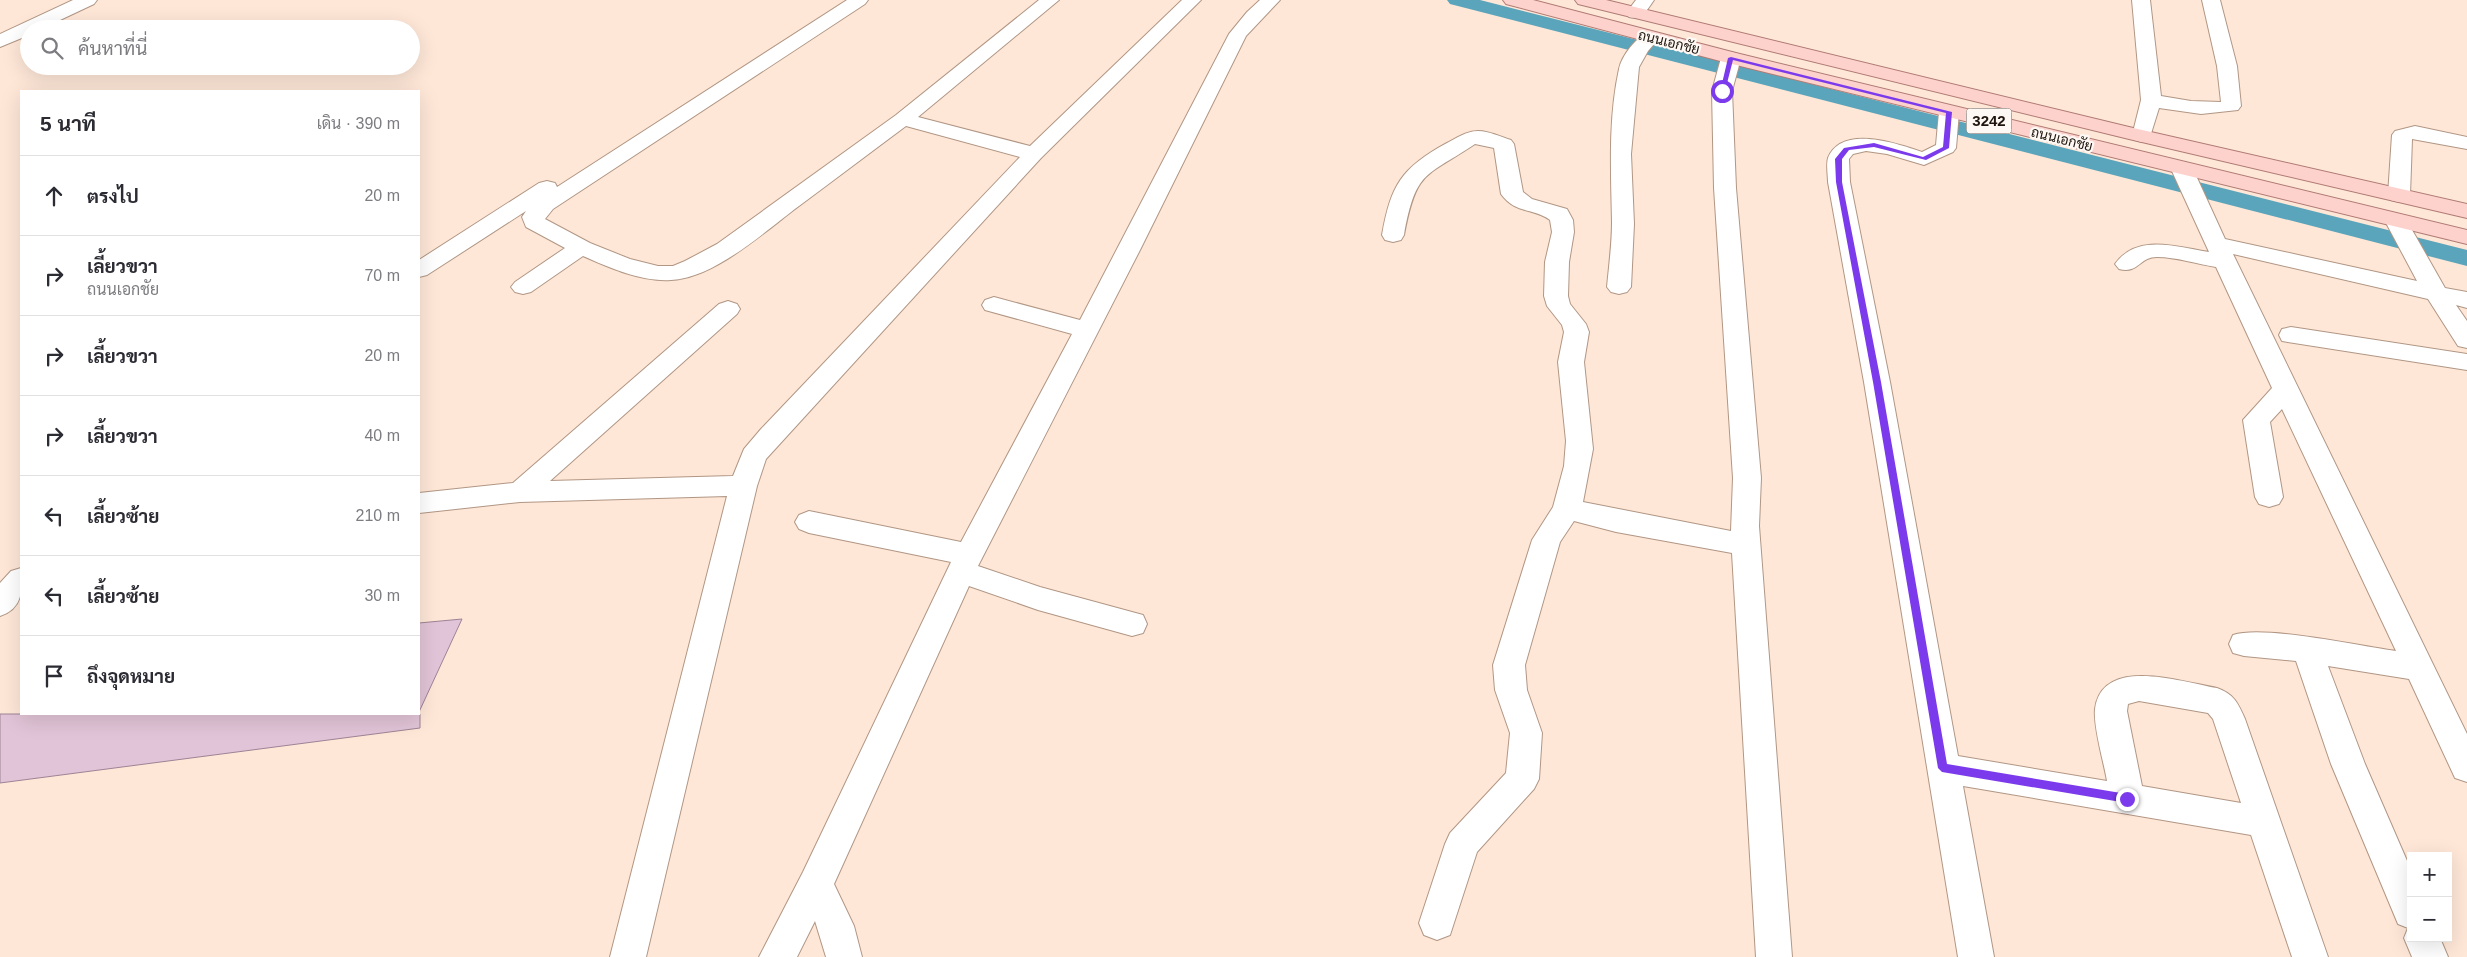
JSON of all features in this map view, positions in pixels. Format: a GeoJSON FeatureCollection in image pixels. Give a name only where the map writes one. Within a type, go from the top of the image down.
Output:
{"type":"FeatureCollection","features":[{"type":"Feature","properties":{"kind":"main road","name":"ถนนเอกชัย"},"geometry":{"type":"LineString","coordinates":[[1512,0],[1641,48],[1731,58],[1949,114],[2190,185],[2400,230],[2467,237]]}},
{"type":"Feature","properties":{"kind":"main road","name":"ถนนเอกชัย"},"geometry":{"type":"LineString","coordinates":[[1584,0],[1640,6],[2142,136],[2467,211]]}},
{"type":"Feature","properties":{"kind":"street"},"geometry":{"type":"LineString","coordinates":[[45,20],[88,0]]}},
{"type":"Feature","properties":{"kind":"street"},"geometry":{"type":"LineString","coordinates":[[420,269],[838,0]]}},
{"type":"Feature","properties":{"kind":"street"},"geometry":{"type":"LineString","coordinates":[[860,0],[537,211],[533,217],[534,222],[582,247],[644,271],[670,274],[680,272],[725,249],[903,119],[1050,0]]}},
{"type":"Feature","properties":{"kind":"street"},"geometry":{"type":"LineString","coordinates":[[628,957],[743,486],[751,462],[770,436],[1034,154],[1192,0]]}},
{"type":"Feature","properties":{"kind":"street"},"geometry":{"type":"LineString","coordinates":[[777,957],[816,884],[965,564],[1238,34],[1253,16],[1271,0]]}},
{"type":"Feature","properties":{"kind":"street"},"geometry":{"type":"LineString","coordinates":[[2141,0],[2151,100],[2142,136]]}},
{"type":"Feature","properties":{"kind":"street"},"geometry":{"type":"LineString","coordinates":[[2151,100],[2190,108],[2215,110],[2230,106],[2227,66],[2211,0]]}},
{"type":"Feature","properties":{"kind":"street"},"geometry":{"type":"LineString","coordinates":[[0,41],[20,32]]}},
{"type":"Feature","properties":{"kind":"street"},"geometry":{"type":"LineString","coordinates":[[1619,287],[1623,224],[1620,154],[1629,67],[1641,48]]}},
{"type":"Feature","properties":{"kind":"street"},"geometry":{"type":"LineString","coordinates":[[1731,58],[1722,91],[1725,188],[1747,478],[1746,545],[1774,957]]}},
{"type":"Feature","properties":{"kind":"street"},"geometry":{"type":"LineString","coordinates":[[1949,114],[1946,148],[1924,159],[1874,145],[1855,146],[1846,149],[1839,159],[1839,182],[1877,382],[1976,957]]}},
{"type":"Feature","properties":{"kind":"street"},"geometry":{"type":"LineString","coordinates":[[903,119],[1034,154]]}},
{"type":"Feature","properties":{"kind":"street"},"geometry":{"type":"LineString","coordinates":[[2400,195],[2402,136],[2415,132],[2467,143]]}},
{"type":"Feature","properties":{"kind":"street"},"geometry":{"type":"LineString","coordinates":[[1393,235],[1397,209],[1418,170],[1470,138],[1480,136],[1504,144],[1509,186],[1518,200],[1559,214],[1564,228],[1557,263],[1556,299],[1559,308],[1571,318],[1576,327],[1576,336],[1571,356],[1571,388],[1580,442],[1577,466],[1567,509],[1546,540],[1510,664],[1511,690],[1526,733],[1522,779],[1462,844],[1436,923]]}},
{"type":"Feature","properties":{"kind":"street"},"geometry":{"type":"LineString","coordinates":[[2190,185],[2467,768]]}},
{"type":"Feature","properties":{"kind":"street"},"geometry":{"type":"LineString","coordinates":[[2400,230],[2430,283],[2467,340]]}},
{"type":"Feature","properties":{"kind":"street"},"geometry":{"type":"LineString","coordinates":[[523,287],[582,247]]}},
{"type":"Feature","properties":{"kind":"street"},"geometry":{"type":"LineString","coordinates":[[2127,264],[2137,254],[2157,250],[2221,253],[2430,283],[2467,300]]}},
{"type":"Feature","properties":{"kind":"street"},"geometry":{"type":"LineString","coordinates":[[994,305],[1086,330]]}},
{"type":"Feature","properties":{"kind":"street"},"geometry":{"type":"LineString","coordinates":[[520,492],[728,309]]}},
{"type":"Feature","properties":{"kind":"street"},"geometry":{"type":"LineString","coordinates":[[2291,335],[2467,362]]}},
{"type":"Feature","properties":{"kind":"street"},"geometry":{"type":"LineString","coordinates":[[2269,497],[2256,420],[2287,389]]}},
{"type":"Feature","properties":{"kind":"street"},"geometry":{"type":"LineString","coordinates":[[420,503],[520,492],[743,486]]}},
{"type":"Feature","properties":{"kind":"street"},"geometry":{"type":"LineString","coordinates":[[1567,509],[1616,522],[1746,545]]}},
{"type":"Feature","properties":{"kind":"street"},"geometry":{"type":"LineString","coordinates":[[809,522],[965,564],[1038,598],[1132,624]]}},
{"type":"Feature","properties":{"kind":"street"},"geometry":{"type":"LineString","coordinates":[[0,604],[20,580]]}},
{"type":"Feature","properties":{"kind":"street"},"geometry":{"type":"LineString","coordinates":[[2244,644],[2308,650],[2420,668]]}},
{"type":"Feature","properties":{"kind":"street"},"geometry":{"type":"LineString","coordinates":[[2308,650],[2348,764],[2407,903]]}},
{"type":"Feature","properties":{"kind":"street"},"geometry":{"type":"LineString","coordinates":[[2127,799],[2111,711],[2114,697],[2124,690],[2139,688],[2198,696],[2217,701],[2224,708],[2310,957]]}},
{"type":"Feature","properties":{"kind":"street"},"geometry":{"type":"LineString","coordinates":[[1942,768],[2263,822]]}},
{"type":"Feature","properties":{"kind":"street"},"geometry":{"type":"LineString","coordinates":[[816,884],[836,926],[844,957]]}},
{"type":"Feature","properties":{"kind":"street"},"geometry":{"type":"LineString","coordinates":[[2424,942],[2430,957]]}},
{"type":"Feature","properties":{"kind":"building"},"geometry":{"type":"Polygon","coordinates":[[[462,619],[420,710],[420,623],[462,619]]]}},
{"type":"Feature","properties":{"kind":"building"},"geometry":{"type":"Polygon","coordinates":[[[0,714],[420,715],[420,728],[0,783],[0,714]]]}},
{"type":"Feature","properties":{"kind":"waterway"},"geometry":{"type":"LineString","coordinates":[[1457,0],[2467,258]]}},
{"type":"Feature","properties":{"kind":"route"},"geometry":{"type":"LineString","coordinates":[[1722,91],[1731,58],[1949,112],[1946,148],[1924,159],[1874,145],[1855,146],[1846,149],[1839,159],[1839,182],[1877,382],[1942,768],[2127,799]]}}]}
